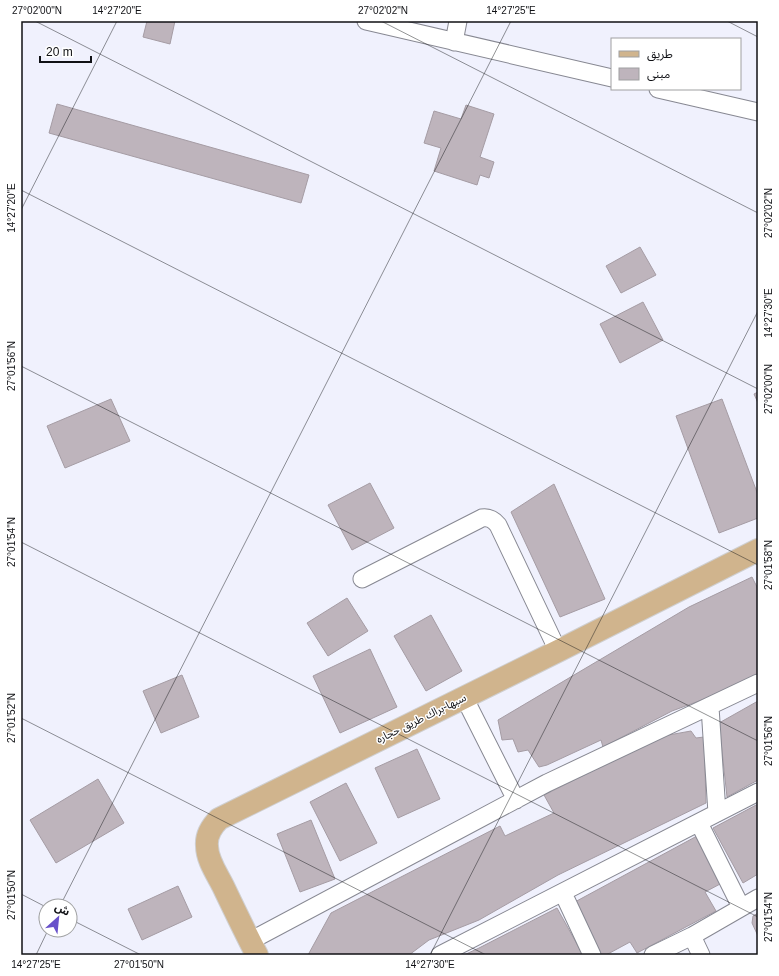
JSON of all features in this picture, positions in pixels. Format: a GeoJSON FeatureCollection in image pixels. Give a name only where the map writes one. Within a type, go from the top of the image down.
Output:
{"type":"FeatureCollection","features":[{"type":"Feature","properties":{"kind":"main road","name":"سبها-براك طريق حجاره"},"geometry":{"type":"LineString","coordinates":[[254,948],[216,872],[207,848],[209,834],[219,819],[758,550]]}},
{"type":"Feature","properties":{"kind":"street"},"geometry":{"type":"LineString","coordinates":[[366,21],[611,78]]}},
{"type":"Feature","properties":{"kind":"street"},"geometry":{"type":"LineString","coordinates":[[454,42],[458,21]]}},
{"type":"Feature","properties":{"kind":"street"},"geometry":{"type":"LineString","coordinates":[[662,90],[758,112]]}},
{"type":"Feature","properties":{"kind":"street"},"geometry":{"type":"LineString","coordinates":[[362,579],[482,518],[490,518],[498,525],[558,651]]}},
{"type":"Feature","properties":{"kind":"street"},"geometry":{"type":"LineString","coordinates":[[254,948],[547,783],[758,683]]}},
{"type":"Feature","properties":{"kind":"street"},"geometry":{"type":"LineString","coordinates":[[464,697],[516,800]]}},
{"type":"Feature","properties":{"kind":"street"},"geometry":{"type":"LineString","coordinates":[[710,707],[717,813]]}},
{"type":"Feature","properties":{"kind":"street"},"geometry":{"type":"LineString","coordinates":[[440,955],[758,792]]}},
{"type":"Feature","properties":{"kind":"street"},"geometry":{"type":"LineString","coordinates":[[699,822],[742,907]]}},
{"type":"Feature","properties":{"kind":"street"},"geometry":{"type":"LineString","coordinates":[[563,893],[592,955]]}},
{"type":"Feature","properties":{"kind":"street"},"geometry":{"type":"LineString","coordinates":[[653,955],[692,936],[758,898]]}},
{"type":"Feature","properties":{"kind":"street"},"geometry":{"type":"LineString","coordinates":[[692,936],[701,955]]}},
{"type":"Feature","properties":{"kind":"building"},"geometry":{"type":"Polygon","coordinates":[[[147,21],[175,21],[170,44],[143,37],[147,21]]]}},
{"type":"Feature","properties":{"kind":"building"},"geometry":{"type":"Polygon","coordinates":[[[57,104],[309,175],[301,203],[49,133],[57,104]]]}},
{"type":"Feature","properties":{"kind":"building"},"geometry":{"type":"Polygon","coordinates":[[[466,105],[494,114],[480,157],[494,162],[489,178],[480,175],[477,185],[434,171],[441,148],[424,143],[434,111],[461,119],[466,105]]]}},
{"type":"Feature","properties":{"kind":"building"},"geometry":{"type":"Polygon","coordinates":[[[640,247],[656,275],[621,293],[606,266],[640,247]]]}},
{"type":"Feature","properties":{"kind":"building"},"geometry":{"type":"Polygon","coordinates":[[[643,302],[663,340],[620,363],[600,324],[643,302]]]}},
{"type":"Feature","properties":{"kind":"building"},"geometry":{"type":"Polygon","coordinates":[[[758,392],[758,403],[754,394],[758,392]]]}},
{"type":"Feature","properties":{"kind":"building"},"geometry":{"type":"Polygon","coordinates":[[[111,399],[130,441],[65,468],[47,426],[111,399]]]}},
{"type":"Feature","properties":{"kind":"building"},"geometry":{"type":"Polygon","coordinates":[[[722,399],[758,495],[758,518],[719,533],[676,416],[722,399]]]}},
{"type":"Feature","properties":{"kind":"building"},"geometry":{"type":"Polygon","coordinates":[[[370,483],[394,528],[352,550],[328,505],[370,483]]]}},
{"type":"Feature","properties":{"kind":"building"},"geometry":{"type":"Polygon","coordinates":[[[554,484],[605,599],[560,617],[511,512],[554,484]]]}},
{"type":"Feature","properties":{"kind":"building"},"geometry":{"type":"Polygon","coordinates":[[[752,577],[758,589],[758,679],[672,711],[603,747],[601,740],[547,765],[539,767],[528,750],[518,752],[513,739],[502,740],[498,720],[689,607],[752,577]]]}},
{"type":"Feature","properties":{"kind":"building"},"geometry":{"type":"Polygon","coordinates":[[[347,598],[368,631],[328,656],[307,623],[347,598]]]}},
{"type":"Feature","properties":{"kind":"building"},"geometry":{"type":"Polygon","coordinates":[[[431,615],[462,671],[426,691],[394,636],[431,615]]]}},
{"type":"Feature","properties":{"kind":"building"},"geometry":{"type":"Polygon","coordinates":[[[370,649],[397,707],[340,733],[313,676],[370,649]]]}},
{"type":"Feature","properties":{"kind":"building"},"geometry":{"type":"Polygon","coordinates":[[[182,675],[199,717],[161,733],[143,691],[182,675]]]}},
{"type":"Feature","properties":{"kind":"building"},"geometry":{"type":"Polygon","coordinates":[[[758,701],[758,780],[727,797],[719,723],[758,701]]]}},
{"type":"Feature","properties":{"kind":"building"},"geometry":{"type":"Polygon","coordinates":[[[691,731],[696,738],[704,737],[706,803],[558,875],[479,920],[429,940],[409,955],[308,955],[331,913],[500,826],[505,836],[554,813],[544,795],[663,736],[691,731]]]}},
{"type":"Feature","properties":{"kind":"building"},"geometry":{"type":"Polygon","coordinates":[[[417,749],[440,799],[398,818],[375,768],[417,749]]]}},
{"type":"Feature","properties":{"kind":"building"},"geometry":{"type":"Polygon","coordinates":[[[98,779],[124,823],[56,863],[30,820],[98,779]]]}},
{"type":"Feature","properties":{"kind":"building"},"geometry":{"type":"Polygon","coordinates":[[[346,783],[377,843],[340,861],[310,802],[346,783]]]}},
{"type":"Feature","properties":{"kind":"building"},"geometry":{"type":"Polygon","coordinates":[[[758,804],[758,874],[743,883],[713,828],[758,804]]]}},
{"type":"Feature","properties":{"kind":"building"},"geometry":{"type":"Polygon","coordinates":[[[311,820],[335,879],[300,892],[277,834],[311,820]]]}},
{"type":"Feature","properties":{"kind":"building"},"geometry":{"type":"Polygon","coordinates":[[[697,836],[722,883],[705,892],[716,911],[637,953],[630,942],[606,955],[601,955],[573,903],[697,836]]]}},
{"type":"Feature","properties":{"kind":"building"},"geometry":{"type":"Polygon","coordinates":[[[178,886],[192,917],[142,940],[128,909],[178,886]]]}},
{"type":"Feature","properties":{"kind":"building"},"geometry":{"type":"Polygon","coordinates":[[[557,908],[583,955],[464,955],[479,948],[557,908]]]}},
{"type":"Feature","properties":{"kind":"building"},"geometry":{"type":"Polygon","coordinates":[[[758,913],[758,936],[752,923],[753,916],[758,913]]]}}]}
